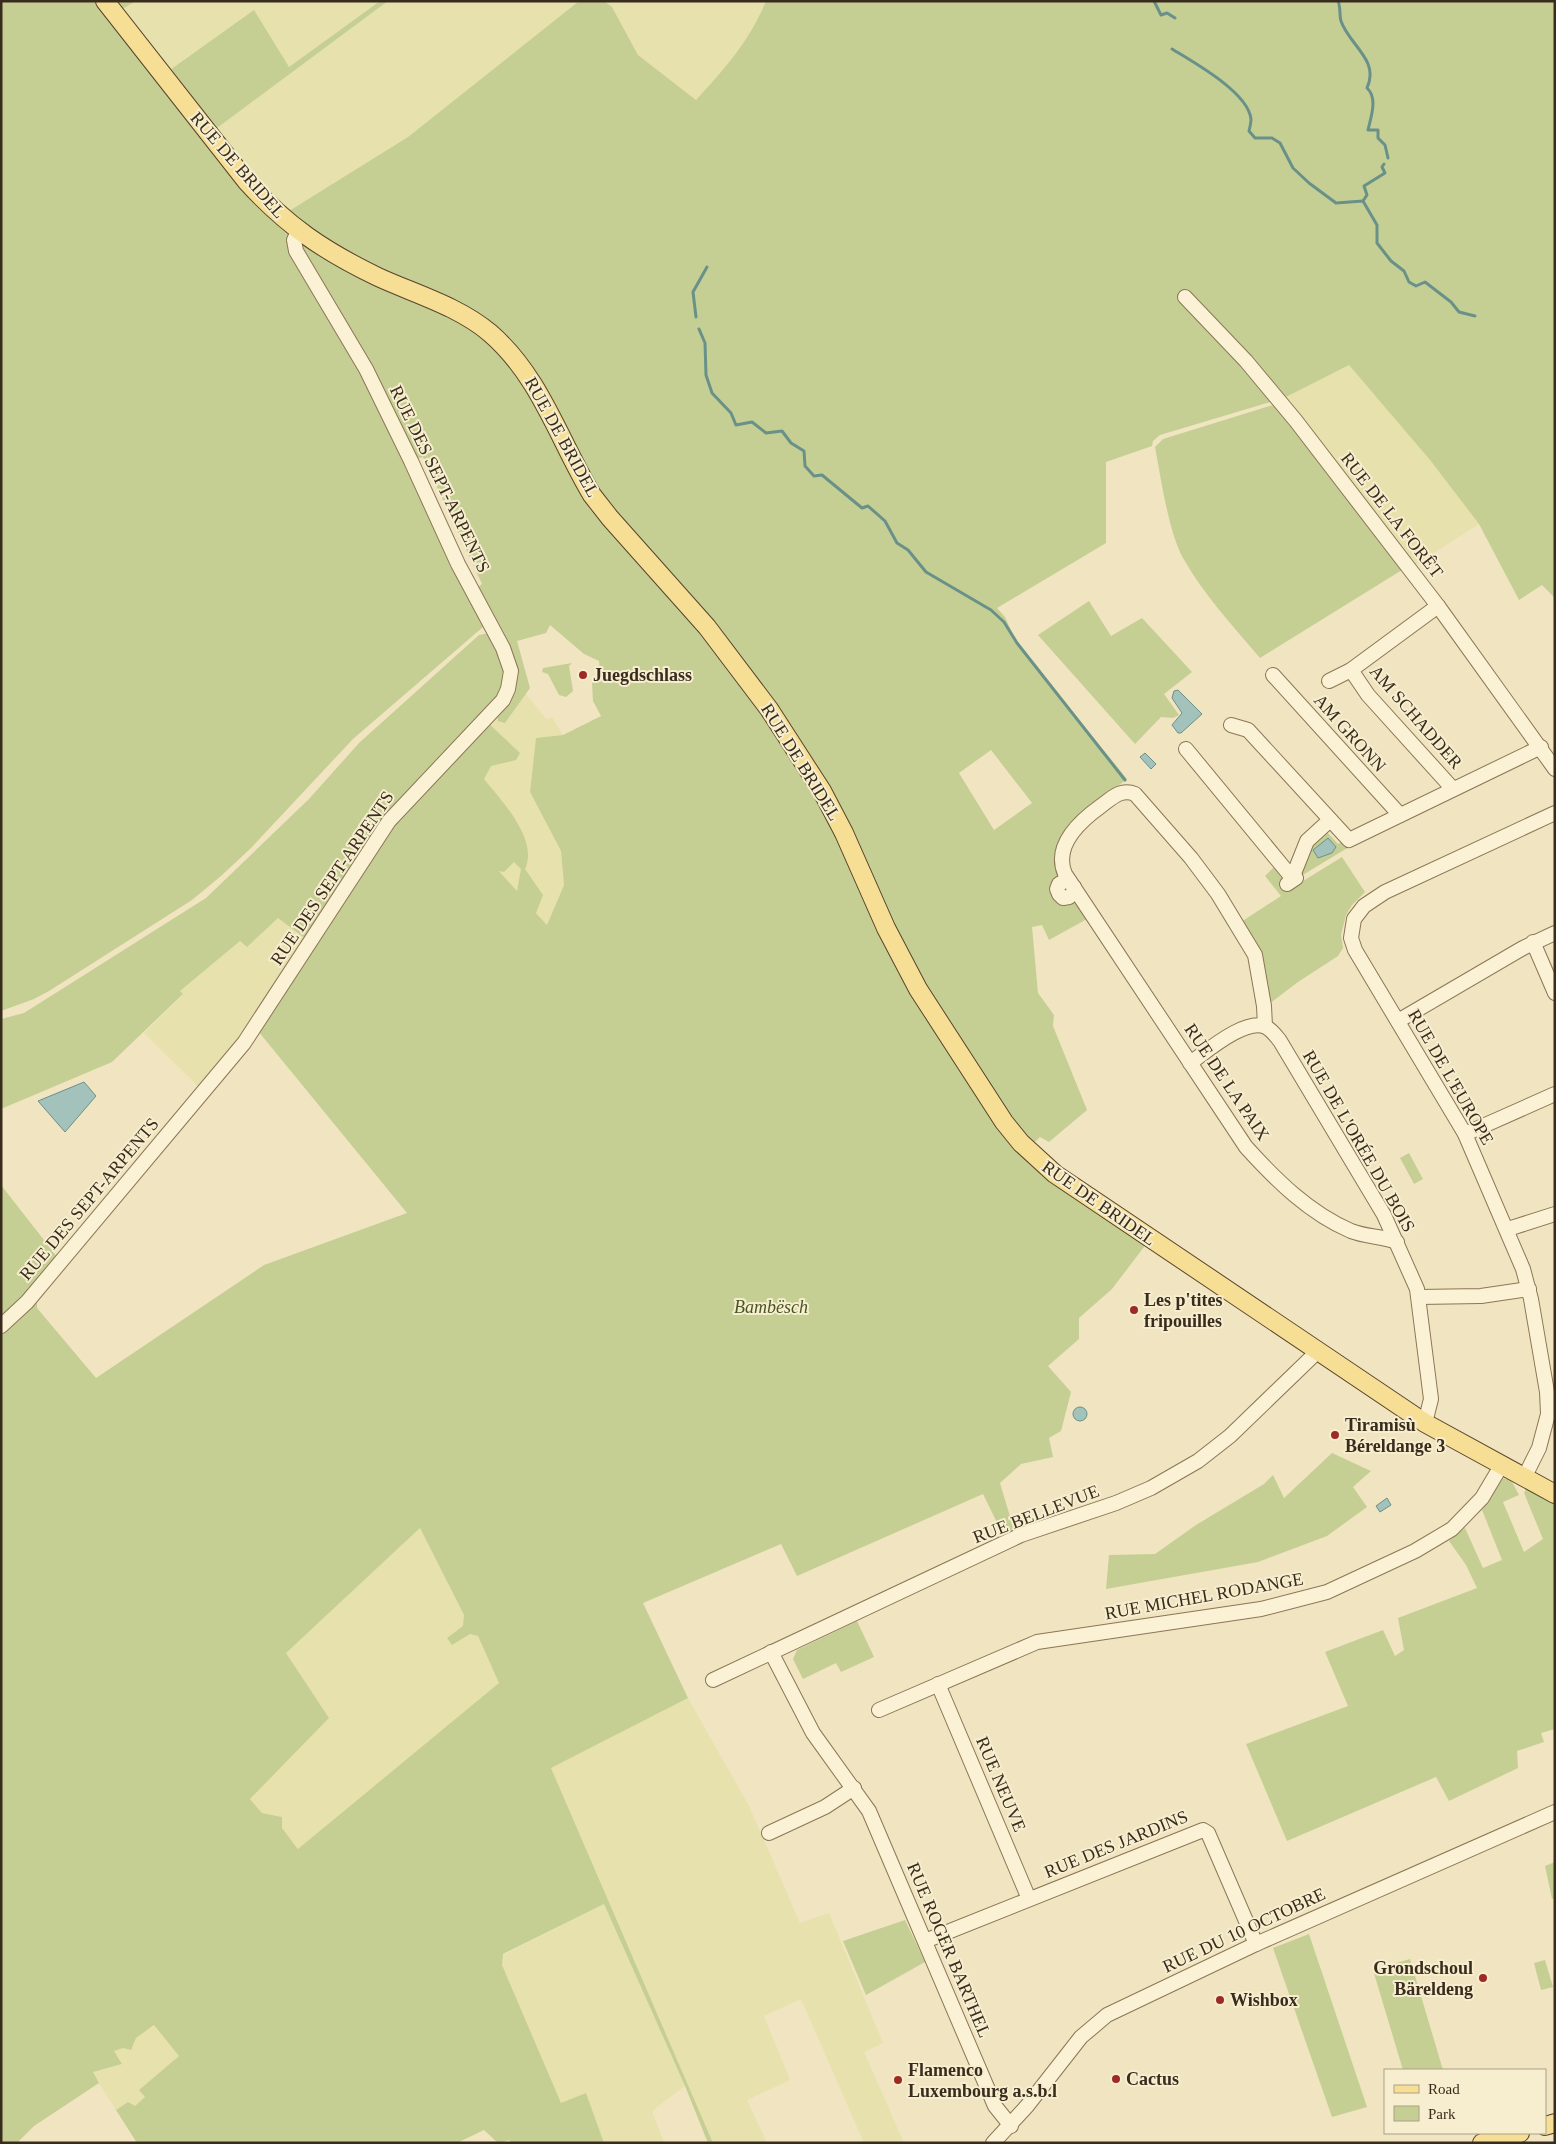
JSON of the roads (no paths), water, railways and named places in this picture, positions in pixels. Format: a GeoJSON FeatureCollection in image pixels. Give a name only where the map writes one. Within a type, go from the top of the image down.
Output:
{"type":"FeatureCollection","features":[{"type":"Feature","properties":{"kind":"main road","name":"RUE DE BRIDEL"},"geometry":{"type":"LineString","coordinates":[[105,1],[247,182],[272,210],[298,232],[333,254],[465,316],[488,331],[526,371],[543,400],[574,465],[592,495],[735,661],[822,791],[886,928],[918,989],[1004,1122],[1022,1144],[1055,1174],[1425,1423],[1555,1494]]}},
{"type":"Feature","properties":{"kind":"main road"},"geometry":{"type":"LineString","coordinates":[[1482,2143],[1516,2134]]}},
{"type":"Feature","properties":{"kind":"street","name":"RUE DES SEPT-ARPENTS"},"geometry":{"type":"LineString","coordinates":[[1,1326],[28,1302],[244,1043],[389,821],[503,700],[508,689],[511,671],[503,648],[458,564],[366,369],[296,251],[294,240],[298,232]]}},
{"type":"Feature","properties":{"kind":"street","name":"RUE DE LA FORÊT"},"geometry":{"type":"LineString","coordinates":[[1185,296],[1280,400],[1438,606],[1555,769]]}},
{"type":"Feature","properties":{"kind":"street","name":"AM SCHADDER"},"geometry":{"type":"LineString","coordinates":[[1329,681],[1351,670],[1438,606]]}},
{"type":"Feature","properties":{"kind":"street","name":"AM SCHADDER"},"geometry":{"type":"LineString","coordinates":[[1351,670],[1368,695],[1453,789]]}},
{"type":"Feature","properties":{"kind":"street","name":"AM GRONN"},"geometry":{"type":"LineString","coordinates":[[1273,675],[1400,815]]}},
{"type":"Feature","properties":{"kind":"street"},"geometry":{"type":"LineString","coordinates":[[1231,725],[1248,730],[1349,840],[1541,747]]}},
{"type":"Feature","properties":{"kind":"street"},"geometry":{"type":"LineString","coordinates":[[1186,749],[1290,880],[1308,841],[1330,820]]}},
{"type":"Feature","properties":{"kind":"street","name":"RUE DE LA PAIX"},"geometry":{"type":"LineString","coordinates":[[1265,1026],[1264,1006],[1255,954],[1218,894],[1191,858],[1135,794],[1127,790],[1120,793],[1074,828],[1068,840],[1061,866],[1246,1146],[1289,1191],[1350,1231],[1371,1238],[1396,1242]]}},
{"type":"Feature","properties":{"kind":"street","name":"RUE DE L'EUROPE"},"geometry":{"type":"LineString","coordinates":[[1524,1478],[1539,1448],[1548,1414],[1547,1392],[1529,1289],[1508,1229],[1465,1134],[1355,950],[1351,938],[1354,919],[1359,911],[1385,892],[1555,813]]}},
{"type":"Feature","properties":{"kind":"street"},"geometry":{"type":"LineString","coordinates":[[1398,1021],[1536,941],[1555,933]]}},
{"type":"Feature","properties":{"kind":"street"},"geometry":{"type":"LineString","coordinates":[[1536,941],[1555,972]]}},
{"type":"Feature","properties":{"kind":"street"},"geometry":{"type":"LineString","coordinates":[[1536,941],[1555,993]]}},
{"type":"Feature","properties":{"kind":"street"},"geometry":{"type":"LineString","coordinates":[[1190,1063],[1241,1029],[1252,1025],[1265,1026]]}},
{"type":"Feature","properties":{"kind":"street","name":"RUE DE L'ORÉE DU BOIS"},"geometry":{"type":"LineString","coordinates":[[1265,1026],[1280,1041],[1384,1215],[1419,1297],[1431,1399],[1425,1423]]}},
{"type":"Feature","properties":{"kind":"street"},"geometry":{"type":"LineString","coordinates":[[1465,1134],[1555,1094]]}},
{"type":"Feature","properties":{"kind":"street"},"geometry":{"type":"LineString","coordinates":[[1508,1229],[1555,1214]]}},
{"type":"Feature","properties":{"kind":"street"},"geometry":{"type":"LineString","coordinates":[[1419,1297],[1481,1296],[1529,1289]]}},
{"type":"Feature","properties":{"kind":"street","name":"RUE BELLEVUE"},"geometry":{"type":"LineString","coordinates":[[713,1680],[1021,1535],[1116,1503],[1152,1488],[1198,1461],[1230,1436],[1317,1352]]}},
{"type":"Feature","properties":{"kind":"street","name":"RUE MICHEL RODANGE"},"geometry":{"type":"LineString","coordinates":[[880,1710],[1037,1642],[1261,1609],[1327,1592],[1415,1551],[1452,1529],[1482,1498],[1501,1466]]}},
{"type":"Feature","properties":{"kind":"street","name":"RUE ROGER BARTHEL"},"geometry":{"type":"LineString","coordinates":[[772,1652],[812,1733],[869,1811],[996,2106],[1011,2126]]}},
{"type":"Feature","properties":{"kind":"street","name":"RUE NEUVE"},"geometry":{"type":"LineString","coordinates":[[938,1684],[1029,1899]]}},
{"type":"Feature","properties":{"kind":"street"},"geometry":{"type":"LineString","coordinates":[[769,1833],[826,1807],[854,1788]]}},
{"type":"Feature","properties":{"kind":"street","name":"RUE DU 10 OCTOBRE"},"geometry":{"type":"LineString","coordinates":[[993,2143],[1011,2126],[1093,2024],[1107,2015],[1256,1944],[1555,1812]]}},
{"type":"Feature","properties":{"kind":"street","name":"RUE DES JARDINS"},"geometry":{"type":"LineString","coordinates":[[926,1941],[1203,1830],[1208,1833],[1256,1944]]}},
{"type":"Feature","properties":{"kind":"water"},"geometry":{"type":"Polygon","coordinates":[[[1178,690],[1202,714],[1181,733],[1178,733],[1172,725],[1182,713],[1172,698],[1174,691],[1178,690]]]}},
{"type":"Feature","properties":{"kind":"water"},"geometry":{"type":"Polygon","coordinates":[[[1145,753],[1156,764],[1151,769],[1140,757],[1145,753]]]}},
{"type":"Feature","properties":{"kind":"water"},"geometry":{"type":"Polygon","coordinates":[[[1328,838],[1336,847],[1332,853],[1318,858],[1313,850],[1328,838]]]}},
{"type":"Feature","properties":{"kind":"water"},"geometry":{"type":"Polygon","coordinates":[[[84,1082],[96,1096],[65,1132],[38,1101],[84,1082]]]}},
{"type":"Feature","properties":{"kind":"water"},"geometry":{"type":"Polygon","coordinates":[[[1077,1407],[1083,1407],[1087,1414],[1083,1421],[1077,1421],[1073,1417],[1073,1411],[1077,1407]]]}},
{"type":"Feature","properties":{"kind":"water"},"geometry":{"type":"Polygon","coordinates":[[[1387,1498],[1391,1505],[1380,1512],[1376,1506],[1387,1498]]]}},
{"type":"Feature","properties":{"kind":"waterway"},"geometry":{"type":"LineString","coordinates":[[1154,1],[1161,15],[1167,13],[1175,18]]}},
{"type":"Feature","properties":{"kind":"waterway"},"geometry":{"type":"LineString","coordinates":[[1338,1],[1341,21],[1345,30],[1362,53],[1370,69],[1367,88],[1373,102],[1368,130],[1378,130],[1378,138],[1385,145],[1388,158]]}},
{"type":"Feature","properties":{"kind":"waterway"},"geometry":{"type":"LineString","coordinates":[[1172,49],[1230,88],[1248,109],[1251,119],[1249,131],[1255,138],[1272,138],[1280,143],[1293,168],[1309,183],[1336,203],[1363,201],[1377,225],[1377,243],[1391,261],[1404,271],[1409,282],[1416,286],[1425,282],[1451,302],[1459,312],[1475,316]]}},
{"type":"Feature","properties":{"kind":"waterway"},"geometry":{"type":"LineString","coordinates":[[1363,201],[1367,195],[1364,186],[1385,173],[1382,167],[1384,164]]}},
{"type":"Feature","properties":{"kind":"waterway"},"geometry":{"type":"LineString","coordinates":[[696,317],[693,292],[707,267]]}},
{"type":"Feature","properties":{"kind":"waterway"},"geometry":{"type":"LineString","coordinates":[[699,329],[705,343],[706,375],[712,393],[731,413],[736,425],[752,422],[766,433],[782,431],[791,443],[804,451],[805,466],[814,476],[822,475],[862,508],[868,506],[885,521],[897,543],[908,550],[926,572],[991,610],[1004,622],[1017,643],[1125,780]]}},
{"type":"Feature","properties":{"kind":"place","name":"Juegdschlass"},"geometry":{"type":"Point","coordinates":[583,675]}},
{"type":"Feature","properties":{"kind":"place","name":"Les p'tites fripouilles"},"geometry":{"type":"Point","coordinates":[1134,1310]}},
{"type":"Feature","properties":{"kind":"place","name":"Tiramisù Béreldange 3"},"geometry":{"type":"Point","coordinates":[1335,1435]}},
{"type":"Feature","properties":{"kind":"place","name":"Grondschoul Bäreldeng"},"geometry":{"type":"Point","coordinates":[1483,1978]}},
{"type":"Feature","properties":{"kind":"place","name":"Wishbox"},"geometry":{"type":"Point","coordinates":[1220,2000]}},
{"type":"Feature","properties":{"kind":"place","name":"Cactus"},"geometry":{"type":"Point","coordinates":[1116,2079]}},
{"type":"Feature","properties":{"kind":"place","name":"Flamenco Luxembourg a.s.b.l"},"geometry":{"type":"Point","coordinates":[898,2080]}},
{"type":"Feature","properties":{"kind":"park label","name":"Bambësch"},"geometry":{"type":"Point","coordinates":[771,1307]}}]}
